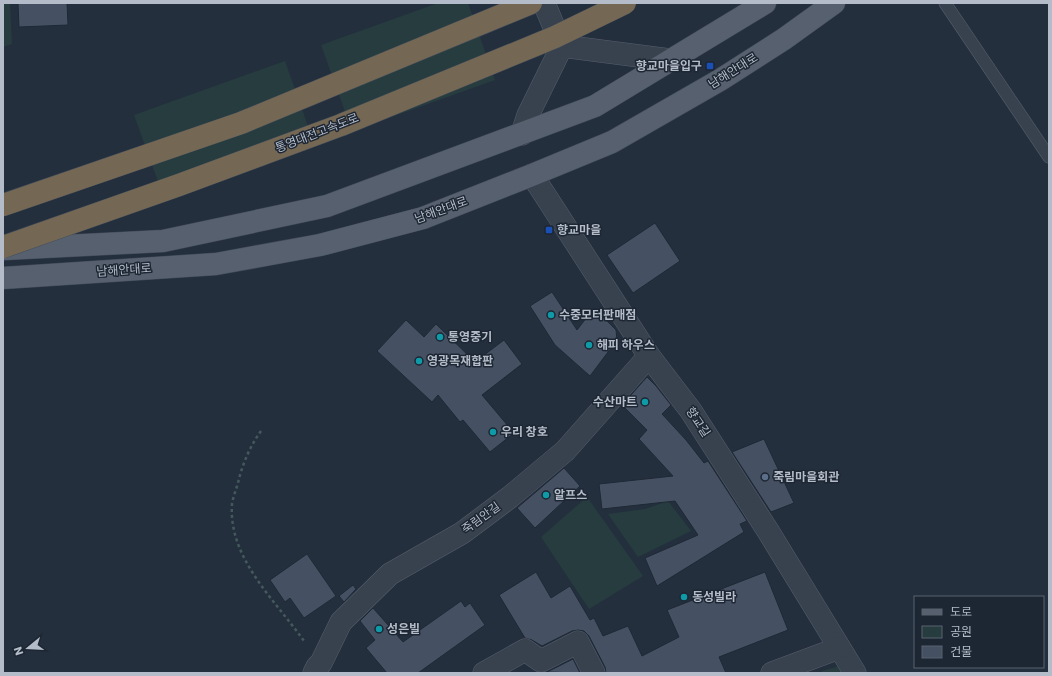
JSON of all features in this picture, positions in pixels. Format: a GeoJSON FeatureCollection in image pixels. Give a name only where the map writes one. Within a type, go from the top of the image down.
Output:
{"type":"FeatureCollection","features":[{"type":"Feature","properties":{"kind":"highway"},"geometry":{"type":"LineString","coordinates":[[3,205],[241,123],[531,3]]}},
{"type":"Feature","properties":{"kind":"highway","name":"통영대전고속도로"},"geometry":{"type":"LineString","coordinates":[[3,248],[179,186],[341,125],[555,37],[625,3]]}},
{"type":"Feature","properties":{"kind":"main road"},"geometry":{"type":"LineString","coordinates":[[3,248],[163,241],[327,206],[595,106],[765,3]]}},
{"type":"Feature","properties":{"kind":"main road","name":"남해안대로"},"geometry":{"type":"LineString","coordinates":[[3,278],[216,264],[320,245],[423,218],[612,142],[720,80],[784,39],[834,3]]}},
{"type":"Feature","properties":{"kind":"street"},"geometry":{"type":"LineString","coordinates":[[522,134],[528,115],[562,46],[544,3]]}},
{"type":"Feature","properties":{"kind":"street"},"geometry":{"type":"LineString","coordinates":[[562,46],[670,60]]}},
{"type":"Feature","properties":{"kind":"street","name":"향교길"},"geometry":{"type":"LineString","coordinates":[[532,175],[649,356],[691,410],[768,531],[855,673]]}},
{"type":"Feature","properties":{"kind":"street","name":"죽림안길"},"geometry":{"type":"LineString","coordinates":[[322,670],[341,622],[379,584],[390,574],[462,533],[510,497],[565,451],[649,356]]}},
{"type":"Feature","properties":{"kind":"street"},"geometry":{"type":"LineString","coordinates":[[484,673],[525,650],[541,661],[578,642],[594,673]]}},
{"type":"Feature","properties":{"kind":"street"},"geometry":{"type":"LineString","coordinates":[[772,673],[839,648]]}},
{"type":"Feature","properties":{"kind":"lane"},"geometry":{"type":"LineString","coordinates":[[945,3],[1049,157]]}},
{"type":"Feature","properties":{"kind":"path"},"geometry":{"type":"LineString","coordinates":[[262,431],[253,442],[239,476],[232,504],[234,531],[240,550],[263,588],[286,616],[322,670]]}},
{"type":"Feature","properties":{"kind":"green space"},"geometry":{"type":"Polygon","coordinates":[[[3,3],[10,3],[12,44],[3,47],[3,3]]]}},
{"type":"Feature","properties":{"kind":"green space"},"geometry":{"type":"Polygon","coordinates":[[[438,3],[468,3],[495,80],[352,131],[321,45],[438,3]]]}},
{"type":"Feature","properties":{"kind":"green space"},"geometry":{"type":"Polygon","coordinates":[[[285,61],[315,146],[165,201],[134,115],[285,61]]]}},
{"type":"Feature","properties":{"kind":"green space"},"geometry":{"type":"Polygon","coordinates":[[[587,497],[643,576],[589,609],[541,537],[587,497]]]}},
{"type":"Feature","properties":{"kind":"green space"},"geometry":{"type":"Polygon","coordinates":[[[668,501],[691,531],[638,557],[608,514],[645,509],[668,501]]]}},
{"type":"Feature","properties":{"kind":"green space"},"geometry":{"type":"Polygon","coordinates":[[[839,666],[844,673],[822,673],[822,671],[839,666]]]}},
{"type":"Feature","properties":{"kind":"building"},"geometry":{"type":"Polygon","coordinates":[[[18,3],[67,3],[68,25],[19,27],[18,3]]]}},
{"type":"Feature","properties":{"kind":"building"},"geometry":{"type":"Polygon","coordinates":[[[655,223],[680,261],[633,293],[607,255],[655,223]]]}},
{"type":"Feature","properties":{"kind":"building"},"geometry":{"type":"Polygon","coordinates":[[[552,292],[577,330],[594,308],[616,330],[617,340],[590,376],[555,345],[530,306],[552,292]]]}},
{"type":"Feature","properties":{"kind":"building"},"geometry":{"type":"Polygon","coordinates":[[[406,320],[424,337],[436,324],[475,362],[504,340],[522,364],[482,395],[514,433],[490,452],[463,420],[460,422],[438,395],[432,402],[377,351],[406,320]]]}},
{"type":"Feature","properties":{"kind":"building"},"geometry":{"type":"Polygon","coordinates":[[[647,377],[671,405],[662,414],[686,440],[704,463],[708,461],[747,521],[740,524],[744,532],[657,586],[645,558],[698,535],[675,501],[602,509],[599,484],[673,476],[639,439],[647,430],[622,405],[647,377]]]}},
{"type":"Feature","properties":{"kind":"building","name":"죽림마을회관"},"geometry":{"type":"Polygon","coordinates":[[[764,439],[794,503],[771,512],[732,452],[764,439]]]}},
{"type":"Feature","properties":{"kind":"building","name":"알프스"},"geometry":{"type":"Polygon","coordinates":[[[564,468],[580,486],[535,528],[517,508],[564,468]]]}},
{"type":"Feature","properties":{"kind":"building"},"geometry":{"type":"Polygon","coordinates":[[[307,554],[336,596],[304,618],[290,598],[285,602],[270,580],[307,554]]]}},
{"type":"Feature","properties":{"kind":"building"},"geometry":{"type":"Polygon","coordinates":[[[536,572],[551,598],[570,586],[590,620],[594,618],[603,636],[628,626],[642,656],[679,637],[667,610],[765,572],[788,630],[719,657],[726,673],[606,673],[605,667],[589,636],[584,631],[572,631],[542,646],[525,638],[499,595],[536,572]]]}},
{"type":"Feature","properties":{"kind":"building"},"geometry":{"type":"Polygon","coordinates":[[[353,585],[356,589],[344,602],[339,596],[353,585]]]}},
{"type":"Feature","properties":{"kind":"building"},"geometry":{"type":"Polygon","coordinates":[[[461,601],[465,607],[470,603],[485,625],[418,673],[387,673],[366,648],[375,640],[360,621],[373,608],[403,642],[461,601]]]}},
{"type":"Feature","properties":{"kind":"building"},"geometry":{"type":"Polygon","coordinates":[[[573,659],[580,673],[546,672],[547,672],[573,659]]]}},
{"type":"Feature","properties":{"kind":"place","name":"향교마을입구"},"geometry":{"type":"Point","coordinates":[710,66]}},
{"type":"Feature","properties":{"kind":"place","name":"향교마을"},"geometry":{"type":"Point","coordinates":[549,230]}},
{"type":"Feature","properties":{"kind":"place","name":"수중모터판매점"},"geometry":{"type":"Point","coordinates":[551,315]}},
{"type":"Feature","properties":{"kind":"place","name":"통영중기"},"geometry":{"type":"Point","coordinates":[440,337]}},
{"type":"Feature","properties":{"kind":"place","name":"해피 하우스"},"geometry":{"type":"Point","coordinates":[589,345]}},
{"type":"Feature","properties":{"kind":"place","name":"영광목재합판"},"geometry":{"type":"Point","coordinates":[419,361]}},
{"type":"Feature","properties":{"kind":"place","name":"수산마트"},"geometry":{"type":"Point","coordinates":[645,402]}},
{"type":"Feature","properties":{"kind":"place","name":"우리 창호"},"geometry":{"type":"Point","coordinates":[493,432]}},
{"type":"Feature","properties":{"kind":"place","name":"죽림마을회관"},"geometry":{"type":"Point","coordinates":[765,477]}},
{"type":"Feature","properties":{"kind":"place","name":"알프스"},"geometry":{"type":"Point","coordinates":[546,495]}},
{"type":"Feature","properties":{"kind":"place","name":"동성빌라"},"geometry":{"type":"Point","coordinates":[684,597]}},
{"type":"Feature","properties":{"kind":"place","name":"성은빌"},"geometry":{"type":"Point","coordinates":[379,629]}}]}
